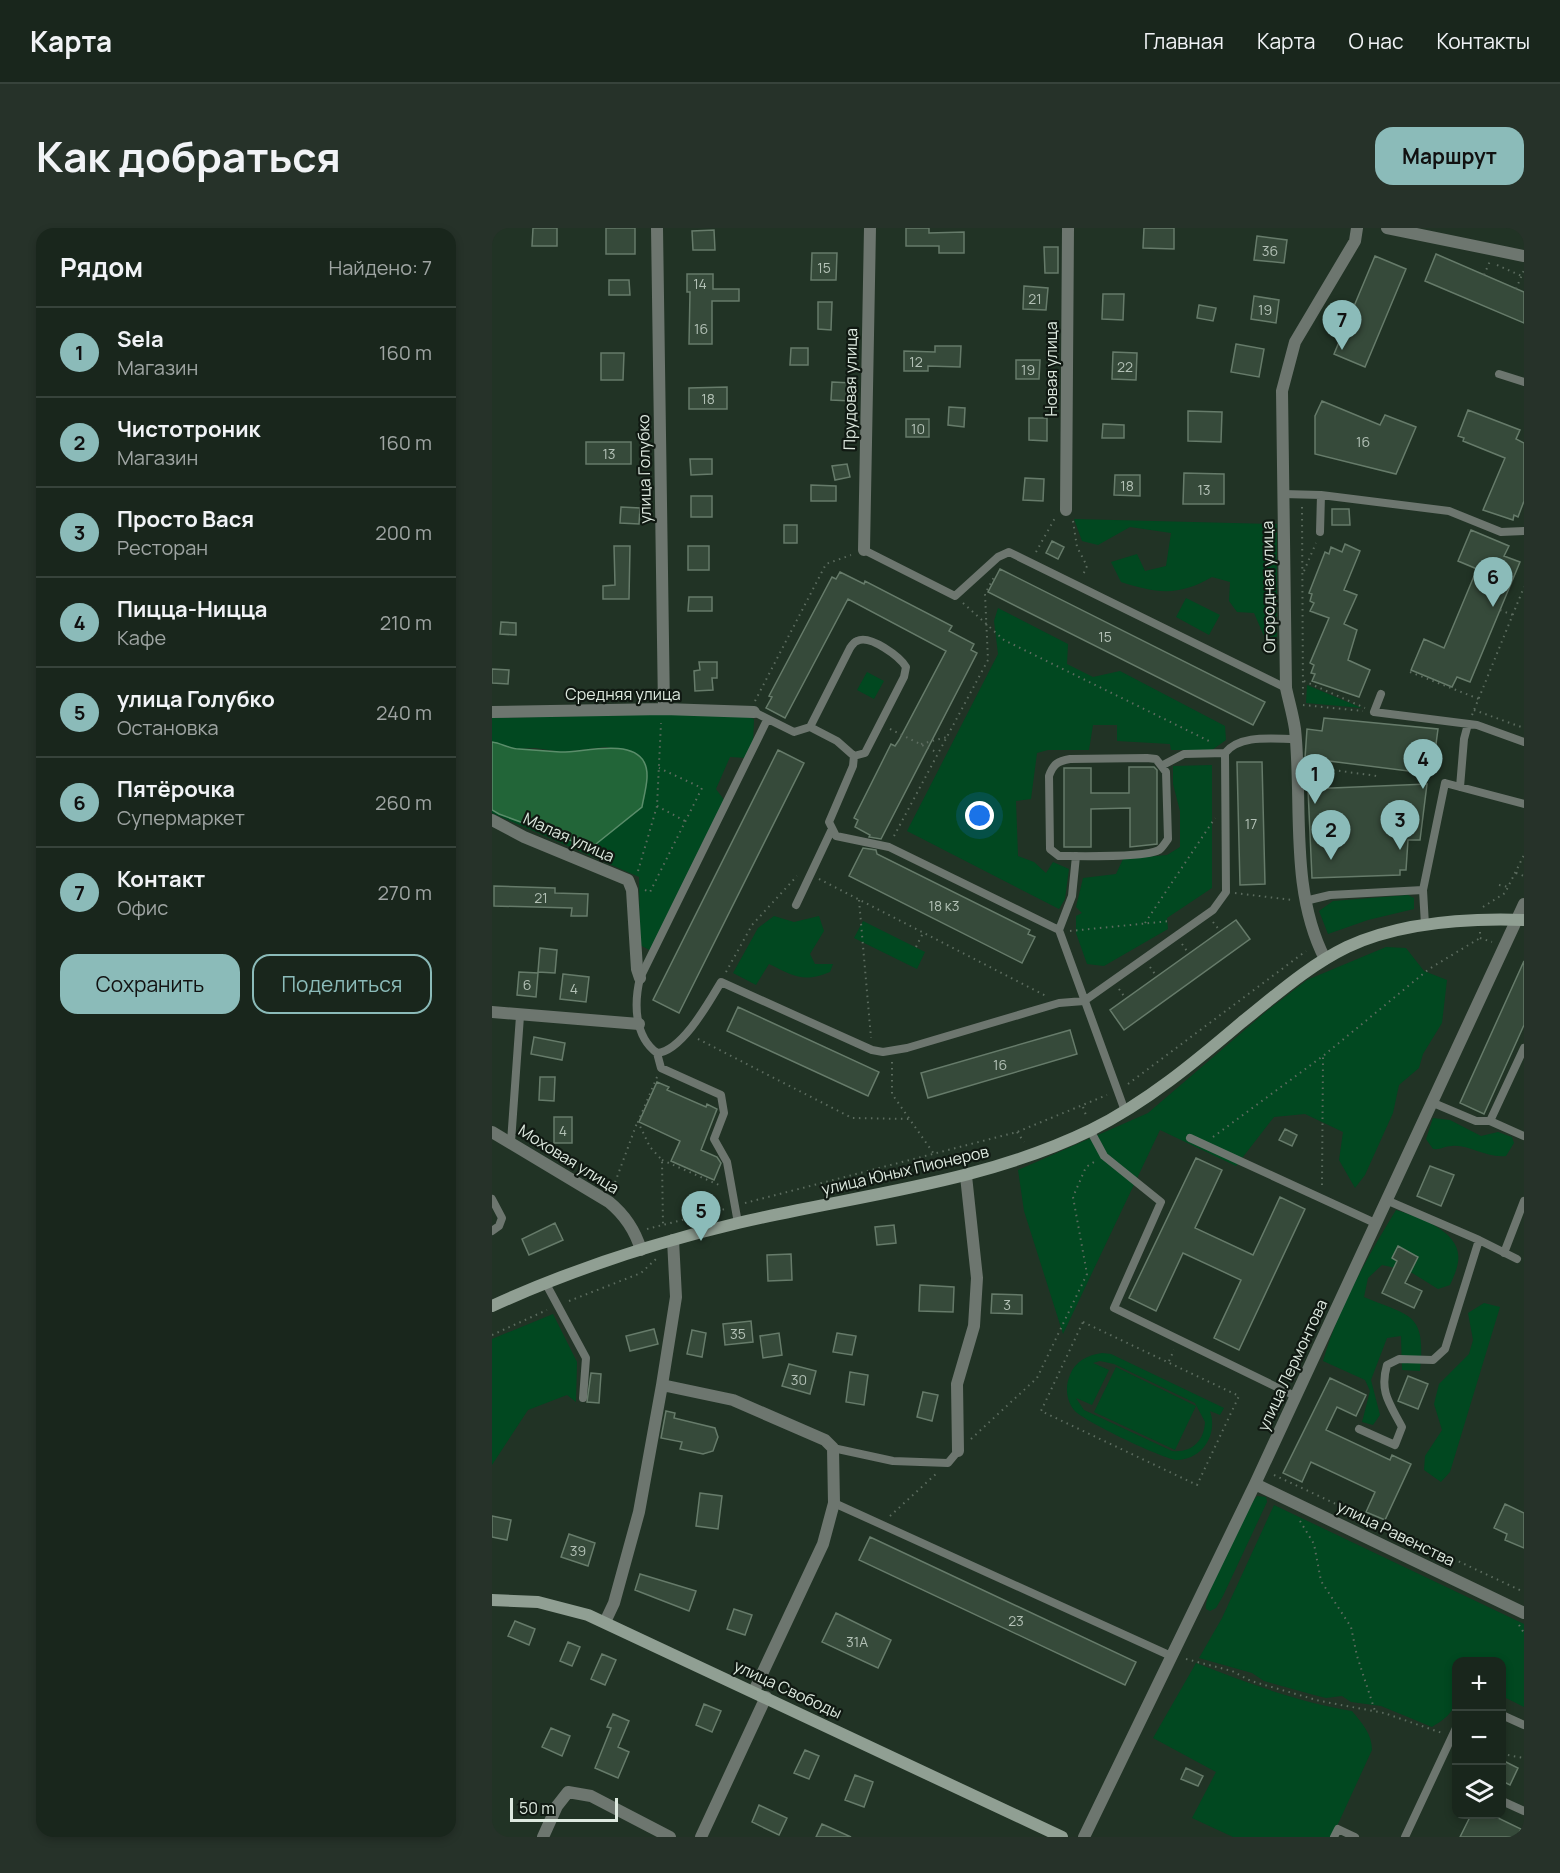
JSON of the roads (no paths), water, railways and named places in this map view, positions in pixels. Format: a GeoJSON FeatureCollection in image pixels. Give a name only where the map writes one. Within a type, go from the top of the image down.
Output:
{"type":"FeatureCollection","features":[{"type":"Feature","properties":{"kind":"main road","name":"улица Юных Пионеров"},"geometry":{"type":"LineString","coordinates":[[492,1305],[545,1282],[673,1240],[738,1223],[966,1176],[1046,1149],[1090,1130],[1125,1111],[1213,1047],[1299,975],[1324,959],[1367,939],[1425,925],[1479,920],[1521,920]]}},
{"type":"Feature","properties":{"kind":"main road","name":"улица Свободы"},"geometry":{"type":"LineString","coordinates":[[492,1600],[538,1602],[588,1615],[605,1622],[1062,1837]]}},
{"type":"Feature","properties":{"kind":"street","name":"улица Голубко"},"geometry":{"type":"LineString","coordinates":[[657,228],[664,709]]}},
{"type":"Feature","properties":{"kind":"street","name":"Прудовая улица"},"geometry":{"type":"LineString","coordinates":[[864,550],[870,228]]}},
{"type":"Feature","properties":{"kind":"street","name":"Новая улица"},"geometry":{"type":"LineString","coordinates":[[1066,510],[1068,228]]}},
{"type":"Feature","properties":{"kind":"street","name":"Огородная улица"},"geometry":{"type":"LineString","coordinates":[[1324,959],[1317,944],[1305,901],[1295,733],[1286,688],[1282,391],[1295,342],[1355,241],[1358,228]]}},
{"type":"Feature","properties":{"kind":"street"},"geometry":{"type":"LineString","coordinates":[[1387,228],[1524,256]]}},
{"type":"Feature","properties":{"kind":"street","name":"Средняя улица"},"geometry":{"type":"LineString","coordinates":[[492,712],[664,709],[754,712]]}},
{"type":"Feature","properties":{"kind":"street","name":"Малая улица"},"geometry":{"type":"LineString","coordinates":[[492,820],[524,837],[628,880],[632,885],[637,969],[640,978]]}},
{"type":"Feature","properties":{"kind":"street","name":"улица Лермонтова"},"geometry":{"type":"LineString","coordinates":[[1084,1837],[1254,1484],[1431,1102],[1521,920],[1524,904]]}},
{"type":"Feature","properties":{"kind":"street"},"geometry":{"type":"LineString","coordinates":[[492,1012],[639,1024]]}},
{"type":"Feature","properties":{"kind":"street","name":"Моховая улица"},"geometry":{"type":"LineString","coordinates":[[492,1131],[609,1202],[621,1212],[635,1232],[641,1250]]}},
{"type":"Feature","properties":{"kind":"street"},"geometry":{"type":"LineString","coordinates":[[958,1451],[957,1383],[974,1326],[977,1278],[972,1206],[966,1176]]}},
{"type":"Feature","properties":{"kind":"street"},"geometry":{"type":"LineString","coordinates":[[605,1622],[614,1603],[639,1512],[662,1385],[676,1297],[673,1240]]}},
{"type":"Feature","properties":{"kind":"street"},"geometry":{"type":"LineString","coordinates":[[662,1385],[733,1400],[825,1440],[833,1448],[834,1503],[823,1544],[754,1691]]}},
{"type":"Feature","properties":{"kind":"street","name":"улица Равенства"},"geometry":{"type":"LineString","coordinates":[[1254,1484],[1524,1612]]}},
{"type":"Feature","properties":{"kind":"street"},"geometry":{"type":"LineString","coordinates":[[701,1837],[766,1697]]}},
{"type":"Feature","properties":{"kind":"street"},"geometry":{"type":"LineString","coordinates":[[543,1837],[557,1806],[568,1792],[591,1796],[670,1837]]}},
{"type":"Feature","properties":{"kind":"lane"},"geometry":{"type":"LineString","coordinates":[[1499,374],[1524,382]]}},
{"type":"Feature","properties":{"kind":"lane"},"geometry":{"type":"LineString","coordinates":[[1283,494],[1321,495],[1449,511],[1501,532],[1524,531]]}},
{"type":"Feature","properties":{"kind":"lane"},"geometry":{"type":"LineString","coordinates":[[1320,532],[1321,495]]}},
{"type":"Feature","properties":{"kind":"lane"},"geometry":{"type":"LineString","coordinates":[[864,550],[955,596],[998,557],[1009,552],[1286,688]]}},
{"type":"Feature","properties":{"kind":"lane"},"geometry":{"type":"LineString","coordinates":[[810,727],[850,648],[857,640],[866,639],[896,654],[906,668],[904,677],[865,753],[854,756]]}},
{"type":"Feature","properties":{"kind":"lane"},"geometry":{"type":"LineString","coordinates":[[1381,694],[1374,712],[1468,724],[1524,742]]}},
{"type":"Feature","properties":{"kind":"lane"},"geometry":{"type":"LineString","coordinates":[[754,712],[794,732],[810,727],[837,741],[854,756]]}},
{"type":"Feature","properties":{"kind":"lane"},"geometry":{"type":"LineString","coordinates":[[657,1053],[666,1052],[686,1033],[721,982],[872,1050],[892,1050],[1059,1003],[1084,1001],[1213,910],[1226,892],[1225,753],[1231,745],[1295,733],[1299,712]]}},
{"type":"Feature","properties":{"kind":"lane"},"geometry":{"type":"LineString","coordinates":[[738,1223],[727,1162],[714,1139],[724,1113],[721,1095],[661,1068],[657,1053],[648,1046],[639,1024],[636,995],[640,978],[767,720]]}},
{"type":"Feature","properties":{"kind":"lane"},"geometry":{"type":"LineString","coordinates":[[1460,787],[1464,739],[1468,724]]}},
{"type":"Feature","properties":{"kind":"lane"},"geometry":{"type":"LineString","coordinates":[[1163,765],[1185,754],[1225,753]]}},
{"type":"Feature","properties":{"kind":"lane"},"geometry":{"type":"LineString","coordinates":[[854,756],[853,766],[829,822],[831,831],[836,836],[889,847],[1060,932]]}},
{"type":"Feature","properties":{"kind":"lane"},"geometry":{"type":"LineString","coordinates":[[1146,758],[1156,759],[1163,765],[1166,772],[1168,839],[1164,846],[1157,851],[1134,854],[1076,856],[1059,856],[1050,849],[1049,776],[1052,767],[1060,761],[1070,759],[1146,758]]}},
{"type":"Feature","properties":{"kind":"lane"},"geometry":{"type":"LineString","coordinates":[[1425,925],[1423,890],[1445,783],[1524,804]]}},
{"type":"Feature","properties":{"kind":"lane"},"geometry":{"type":"LineString","coordinates":[[796,905],[831,831]]}},
{"type":"Feature","properties":{"kind":"lane"},"geometry":{"type":"LineString","coordinates":[[1076,856],[1072,896],[1060,932],[1125,1111]]}},
{"type":"Feature","properties":{"kind":"lane"},"geometry":{"type":"LineString","coordinates":[[1305,901],[1330,895],[1423,890]]}},
{"type":"Feature","properties":{"kind":"lane"},"geometry":{"type":"LineString","coordinates":[[511,1142],[520,1016]]}},
{"type":"Feature","properties":{"kind":"lane"},"geometry":{"type":"LineString","coordinates":[[1490,1121],[1524,1048]]}},
{"type":"Feature","properties":{"kind":"lane"},"geometry":{"type":"LineString","coordinates":[[1431,1102],[1476,1121],[1490,1121],[1524,1136]]}},
{"type":"Feature","properties":{"kind":"lane"},"geometry":{"type":"LineString","coordinates":[[1090,1130],[1104,1156],[1161,1202],[1114,1308],[1295,1396]]}},
{"type":"Feature","properties":{"kind":"lane"},"geometry":{"type":"LineString","coordinates":[[1190,1138],[1375,1223]]}},
{"type":"Feature","properties":{"kind":"lane"},"geometry":{"type":"LineString","coordinates":[[492,1199],[502,1218],[499,1226],[492,1231]]}},
{"type":"Feature","properties":{"kind":"lane"},"geometry":{"type":"LineString","coordinates":[[1386,1200],[1517,1259]]}},
{"type":"Feature","properties":{"kind":"lane"},"geometry":{"type":"LineString","coordinates":[[1504,1253],[1524,1201]]}},
{"type":"Feature","properties":{"kind":"lane"},"geometry":{"type":"LineString","coordinates":[[1359,1429],[1395,1445],[1402,1427],[1384,1395],[1383,1380],[1387,1365],[1399,1359],[1432,1360],[1445,1349],[1479,1240]]}},
{"type":"Feature","properties":{"kind":"lane"},"geometry":{"type":"LineString","coordinates":[[545,1282],[586,1358],[583,1398]]}},
{"type":"Feature","properties":{"kind":"lane"},"geometry":{"type":"LineString","coordinates":[[833,1448],[892,1461],[948,1462],[958,1451]]}},
{"type":"Feature","properties":{"kind":"lane"},"geometry":{"type":"LineString","coordinates":[[834,1503],[1171,1656]]}},
{"type":"Feature","properties":{"kind":"lane"},"geometry":{"type":"LineString","coordinates":[[1506,1717],[1524,1725]]}},
{"type":"Feature","properties":{"kind":"lane"},"geometry":{"type":"LineString","coordinates":[[1405,1837],[1452,1737]]}},
{"type":"Feature","properties":{"kind":"lane"},"geometry":{"type":"LineString","coordinates":[[1506,1803],[1524,1811]]}},
{"type":"Feature","properties":{"kind":"lane"},"geometry":{"type":"LineString","coordinates":[[1334,1837],[1338,1829],[1354,1837]]}},
{"type":"Feature","properties":{"kind":"place","name":"Контакт"},"geometry":{"type":"Point","coordinates":[1342,350]}},
{"type":"Feature","properties":{"kind":"place","name":"Пятёрочка"},"geometry":{"type":"Point","coordinates":[1493,607]}},
{"type":"Feature","properties":{"kind":"place","name":"Пицца-Ницца"},"geometry":{"type":"Point","coordinates":[1423,789]}},
{"type":"Feature","properties":{"kind":"place","name":"Sela"},"geometry":{"type":"Point","coordinates":[1315,804]}},
{"type":"Feature","properties":{"kind":"place","name":"Просто Вася"},"geometry":{"type":"Point","coordinates":[1400,850]}},
{"type":"Feature","properties":{"kind":"place","name":"Чистотроник"},"geometry":{"type":"Point","coordinates":[1331,860]}},
{"type":"Feature","properties":{"kind":"place","name":"улица Голубко"},"geometry":{"type":"Point","coordinates":[701,1241]}}]}
